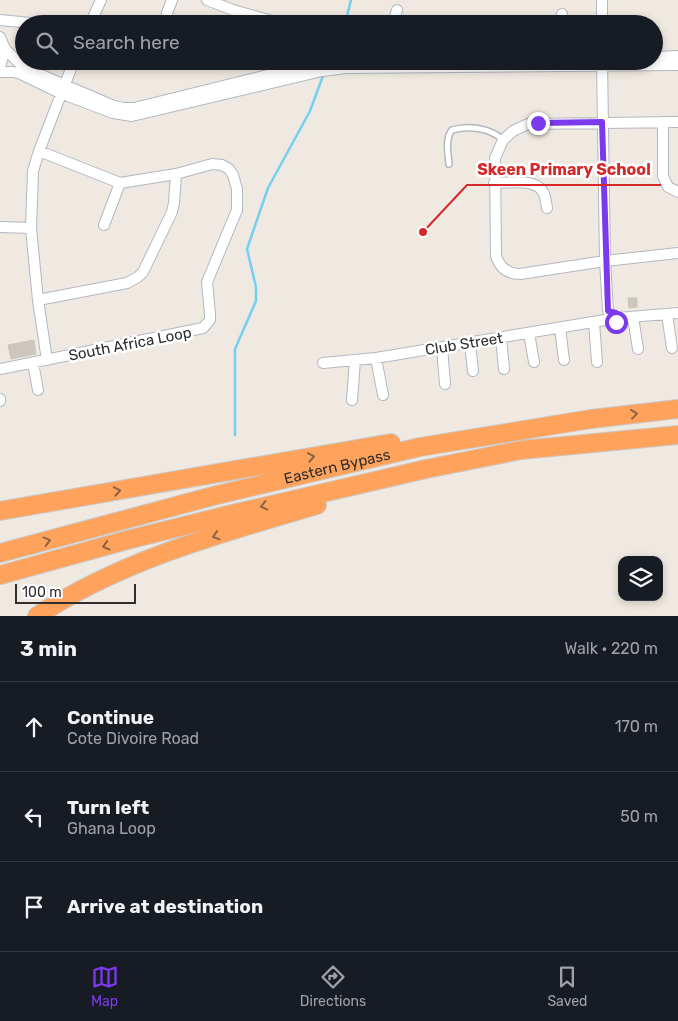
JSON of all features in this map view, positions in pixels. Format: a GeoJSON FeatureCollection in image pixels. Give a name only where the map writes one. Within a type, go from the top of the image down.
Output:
{"type":"FeatureCollection","features":[{"type":"Feature","properties":{"kind":"highway","name":"Eastern Bypass"},"geometry":{"type":"LineString","coordinates":[[0,553],[217,495],[420,447],[591,419],[678,409]]}},
{"type":"Feature","properties":{"kind":"highway"},"geometry":{"type":"LineString","coordinates":[[0,511],[487,426],[540,419],[591,419]]}},
{"type":"Feature","properties":{"kind":"highway","name":"Eastern Bypass"},"geometry":{"type":"LineString","coordinates":[[0,575],[127,540],[426,469],[521,450],[678,435]]}},
{"type":"Feature","properties":{"kind":"highway"},"geometry":{"type":"LineString","coordinates":[[37,616],[79,591],[122,571],[173,551],[275,517],[383,488],[621,441]]}},
{"type":"Feature","properties":{"kind":"street"},"geometry":{"type":"LineString","coordinates":[[94,15],[101,0]]}},
{"type":"Feature","properties":{"kind":"street"},"geometry":{"type":"LineString","coordinates":[[167,15],[172,0]]}},
{"type":"Feature","properties":{"kind":"street"},"geometry":{"type":"LineString","coordinates":[[206,0],[251,15]]}},
{"type":"Feature","properties":{"kind":"street"},"geometry":{"type":"LineString","coordinates":[[602,1],[602,15]]}},
{"type":"Feature","properties":{"kind":"street"},"geometry":{"type":"LineString","coordinates":[[395,15],[397,10]]}},
{"type":"Feature","properties":{"kind":"street"},"geometry":{"type":"LineString","coordinates":[[0,20],[15,21]]}},
{"type":"Feature","properties":{"kind":"street"},"geometry":{"type":"LineString","coordinates":[[0,37],[5,50],[15,59]]}},
{"type":"Feature","properties":{"kind":"street"},"geometry":{"type":"LineString","coordinates":[[0,68],[5,50]]}},
{"type":"Feature","properties":{"kind":"street"},"geometry":{"type":"LineString","coordinates":[[663,56],[678,56]]}},
{"type":"Feature","properties":{"kind":"street"},"geometry":{"type":"LineString","coordinates":[[663,65],[678,65]]}},
{"type":"Feature","properties":{"kind":"street"},"geometry":{"type":"LineString","coordinates":[[28,70],[62,89]]}},
{"type":"Feature","properties":{"kind":"street"},"geometry":{"type":"LineString","coordinates":[[0,369],[47,360],[38,300],[31,228],[33,171],[70,70]]}},
{"type":"Feature","properties":{"kind":"street"},"geometry":{"type":"LineString","coordinates":[[0,72],[21,74],[114,106],[129,108],[300,70]]}},
{"type":"Feature","properties":{"kind":"street"},"geometry":{"type":"LineString","coordinates":[[602,70],[606,316],[616,313],[618,318],[678,312]]}},
{"type":"Feature","properties":{"kind":"street"},"geometry":{"type":"LineString","coordinates":[[663,122],[663,176],[668,187],[678,192]]}},
{"type":"Feature","properties":{"kind":"street"},"geometry":{"type":"LineString","coordinates":[[678,122],[528,124],[513,131],[503,140],[495,158],[494,183],[496,256],[500,265],[508,272],[520,274],[606,261],[678,253]]}},
{"type":"Feature","properties":{"kind":"street"},"geometry":{"type":"LineString","coordinates":[[39,152],[120,184],[104,225]]}},
{"type":"Feature","properties":{"kind":"street","name":"South Africa Loop"},"geometry":{"type":"LineString","coordinates":[[47,360],[197,331],[207,325],[210,314],[207,282],[237,210],[237,189],[229,169],[218,164],[212,164],[176,174],[120,184]]}},
{"type":"Feature","properties":{"kind":"street"},"geometry":{"type":"LineString","coordinates":[[38,300],[127,283],[138,277],[146,266],[172,212],[176,174]]}},
{"type":"Feature","properties":{"kind":"street"},"geometry":{"type":"LineString","coordinates":[[494,183],[527,183],[539,186],[544,195],[547,208]]}},
{"type":"Feature","properties":{"kind":"street"},"geometry":{"type":"LineString","coordinates":[[0,227],[31,228]]}},
{"type":"Feature","properties":{"kind":"street"},"geometry":{"type":"LineString","coordinates":[[667,314],[672,348]]}},
{"type":"Feature","properties":{"kind":"street","name":"Club Street"},"geometry":{"type":"LineString","coordinates":[[323,363],[376,358],[501,338],[594,322],[606,316]]}},
{"type":"Feature","properties":{"kind":"street"},"geometry":{"type":"LineString","coordinates":[[633,317],[638,349]]}},
{"type":"Feature","properties":{"kind":"street"},"geometry":{"type":"LineString","coordinates":[[594,322],[597,362]]}},
{"type":"Feature","properties":{"kind":"street"},"geometry":{"type":"LineString","coordinates":[[560,328],[564,360]]}},
{"type":"Feature","properties":{"kind":"street"},"geometry":{"type":"LineString","coordinates":[[529,333],[534,362]]}},
{"type":"Feature","properties":{"kind":"street"},"geometry":{"type":"LineString","coordinates":[[501,338],[504,369]]}},
{"type":"Feature","properties":{"kind":"street"},"geometry":{"type":"LineString","coordinates":[[470,343],[473,372]]}},
{"type":"Feature","properties":{"kind":"street"},"geometry":{"type":"LineString","coordinates":[[442,347],[445,384]]}},
{"type":"Feature","properties":{"kind":"street"},"geometry":{"type":"LineString","coordinates":[[376,358],[383,395]]}},
{"type":"Feature","properties":{"kind":"street"},"geometry":{"type":"LineString","coordinates":[[352,400],[355,360]]}},
{"type":"Feature","properties":{"kind":"street"},"geometry":{"type":"LineString","coordinates":[[33,363],[38,390]]}},
{"type":"Feature","properties":{"kind":"lane"},"geometry":{"type":"LineString","coordinates":[[449,164],[448,136],[454,129],[485,129],[503,140]]}},
{"type":"Feature","properties":{"kind":"building"},"geometry":{"type":"Polygon","coordinates":[[[628,298],[637,298],[637,307],[629,308],[628,298]]]}},
{"type":"Feature","properties":{"kind":"building"},"geometry":{"type":"Polygon","coordinates":[[[34,340],[36,354],[11,359],[8,345],[34,340]]]}},
{"type":"Feature","properties":{"kind":"waterway"},"geometry":{"type":"LineString","coordinates":[[347,15],[351,0]]}},
{"type":"Feature","properties":{"kind":"waterway"},"geometry":{"type":"LineString","coordinates":[[235,435],[235,349],[256,301],[256,287],[247,249],[268,188],[310,111],[324,73]]}},
{"type":"Feature","properties":{"kind":"place","name":"Skeen Primary School"},"geometry":{"type":"Point","coordinates":[423,232]}},
{"type":"Feature","properties":{"kind":"route"},"geometry":{"type":"LineString","coordinates":[[538,123],[602,122],[608,311],[616,313],[618,318],[616,322]]}}]}
